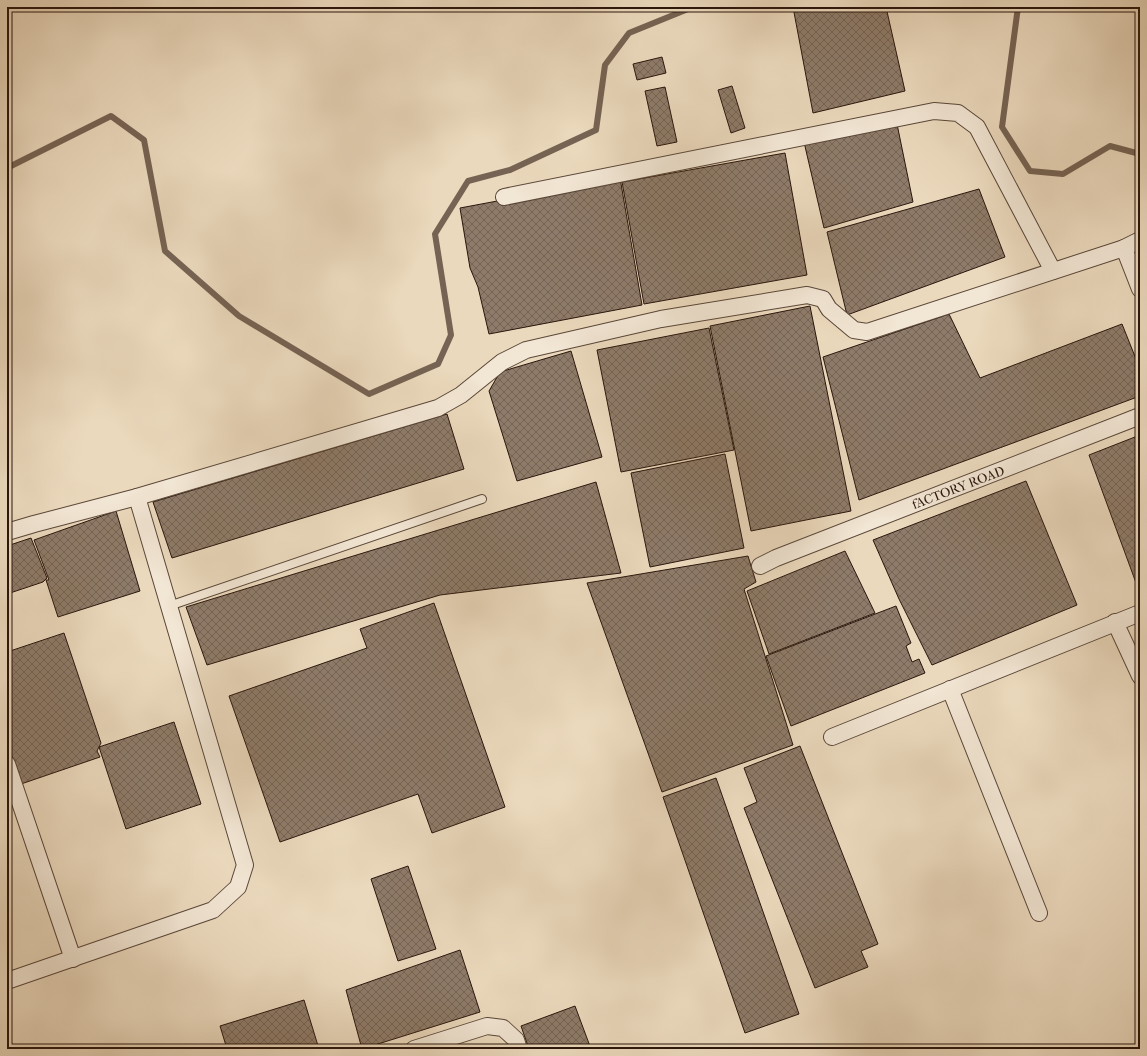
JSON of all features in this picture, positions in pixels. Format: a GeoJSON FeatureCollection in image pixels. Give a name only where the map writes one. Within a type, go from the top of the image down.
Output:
{"type":"FeatureCollection","features":[{"type":"Feature","properties":{"kind":"street"},"geometry":{"type":"LineString","coordinates":[[504,196],[934,111],[958,113],[977,127],[1053,271]]}},
{"type":"Feature","properties":{"kind":"street"},"geometry":{"type":"LineString","coordinates":[[7,532],[136,497],[438,408],[461,395],[502,362],[526,350],[661,319],[807,295],[823,299],[829,309],[854,330],[866,332],[1124,248],[1140,240]]}},
{"type":"Feature","properties":{"kind":"street"},"geometry":{"type":"LineString","coordinates":[[1124,248],[1140,289]]}},
{"type":"Feature","properties":{"kind":"street","name":"fACTORY ROAD"},"geometry":{"type":"LineString","coordinates":[[760,566],[776,558],[1140,416]]}},
{"type":"Feature","properties":{"kind":"street"},"geometry":{"type":"LineString","coordinates":[[7,981],[213,910],[238,887],[245,865],[136,497]]}},
{"type":"Feature","properties":{"kind":"street"},"geometry":{"type":"LineString","coordinates":[[832,737],[1140,613]]}},
{"type":"Feature","properties":{"kind":"street"},"geometry":{"type":"LineString","coordinates":[[1115,622],[1140,676]]}},
{"type":"Feature","properties":{"kind":"street"},"geometry":{"type":"LineString","coordinates":[[950,689],[1039,912]]}},
{"type":"Feature","properties":{"kind":"street"},"geometry":{"type":"LineString","coordinates":[[8,770],[73,959]]}},
{"type":"Feature","properties":{"kind":"street"},"geometry":{"type":"LineString","coordinates":[[414,1049],[487,1026],[503,1028],[516,1040],[519,1049]]}},
{"type":"Feature","properties":{"kind":"lane"},"geometry":{"type":"LineString","coordinates":[[169,606],[482,499]]}},
{"type":"Feature","properties":{"kind":"building"},"geometry":{"type":"Polygon","coordinates":[[[793,7],[886,7],[905,91],[813,113],[793,7]]]}},
{"type":"Feature","properties":{"kind":"building"},"geometry":{"type":"Polygon","coordinates":[[[662,57],[666,73],[637,80],[633,64],[662,57]]]}},
{"type":"Feature","properties":{"kind":"building"},"geometry":{"type":"Polygon","coordinates":[[[732,86],[745,128],[731,133],[718,90],[732,86]]]}},
{"type":"Feature","properties":{"kind":"building"},"geometry":{"type":"Polygon","coordinates":[[[665,87],[677,142],[657,146],[645,91],[665,87]]]}},
{"type":"Feature","properties":{"kind":"building"},"geometry":{"type":"Polygon","coordinates":[[[897,124],[913,202],[824,228],[804,142],[897,124]]]}},
{"type":"Feature","properties":{"kind":"building"},"geometry":{"type":"Polygon","coordinates":[[[785,153],[807,275],[644,304],[622,182],[785,153]]]}},
{"type":"Feature","properties":{"kind":"building"},"geometry":{"type":"Polygon","coordinates":[[[620,178],[642,305],[489,334],[478,287],[470,268],[460,208],[620,178]]]}},
{"type":"Feature","properties":{"kind":"building"},"geometry":{"type":"Polygon","coordinates":[[[979,189],[1005,257],[847,315],[827,232],[979,189]]]}},
{"type":"Feature","properties":{"kind":"building"},"geometry":{"type":"Polygon","coordinates":[[[810,306],[851,511],[751,531],[710,326],[810,306]]]}},
{"type":"Feature","properties":{"kind":"building"},"geometry":{"type":"Polygon","coordinates":[[[949,314],[980,378],[1122,324],[1140,369],[1140,396],[859,500],[823,357],[949,314]]]}},
{"type":"Feature","properties":{"kind":"building"},"geometry":{"type":"Polygon","coordinates":[[[709,328],[734,450],[621,472],[597,350],[709,328]]]}},
{"type":"Feature","properties":{"kind":"building"},"geometry":{"type":"Polygon","coordinates":[[[571,351],[602,457],[517,481],[489,391],[500,372],[571,351]]]}},
{"type":"Feature","properties":{"kind":"building"},"geometry":{"type":"Polygon","coordinates":[[[447,414],[464,469],[172,558],[153,502],[447,414]]]}},
{"type":"Feature","properties":{"kind":"building"},"geometry":{"type":"Polygon","coordinates":[[[1140,435],[1140,590],[1139,591],[1089,455],[1140,435]]]}},
{"type":"Feature","properties":{"kind":"building"},"geometry":{"type":"Polygon","coordinates":[[[725,454],[744,548],[650,567],[631,473],[725,454]]]}},
{"type":"Feature","properties":{"kind":"building"},"geometry":{"type":"Polygon","coordinates":[[[1026,481],[1077,605],[932,665],[899,599],[873,540],[1026,481]]]}},
{"type":"Feature","properties":{"kind":"building"},"geometry":{"type":"Polygon","coordinates":[[[596,482],[621,573],[440,595],[207,665],[186,607],[596,482]]]}},
{"type":"Feature","properties":{"kind":"building"},"geometry":{"type":"Polygon","coordinates":[[[116,511],[140,591],[58,617],[46,580],[49,580],[34,540],[116,511]]]}},
{"type":"Feature","properties":{"kind":"building"},"geometry":{"type":"Polygon","coordinates":[[[31,538],[47,578],[43,582],[7,594],[7,546],[31,538]]]}},
{"type":"Feature","properties":{"kind":"building"},"geometry":{"type":"Polygon","coordinates":[[[845,551],[875,613],[769,654],[747,591],[845,551]]]}},
{"type":"Feature","properties":{"kind":"building"},"geometry":{"type":"Polygon","coordinates":[[[748,556],[756,582],[744,589],[793,745],[662,792],[587,583],[748,556]]]}},
{"type":"Feature","properties":{"kind":"building"},"geometry":{"type":"Polygon","coordinates":[[[434,603],[505,807],[432,833],[418,794],[280,842],[229,696],[367,648],[360,629],[434,603]]]}},
{"type":"Feature","properties":{"kind":"building"},"geometry":{"type":"Polygon","coordinates":[[[896,606],[911,643],[906,646],[912,662],[919,659],[925,673],[791,726],[766,656],[896,606]]]}},
{"type":"Feature","properties":{"kind":"building"},"geometry":{"type":"Polygon","coordinates":[[[64,633],[101,743],[97,751],[100,757],[21,784],[7,742],[7,652],[64,633]]]}},
{"type":"Feature","properties":{"kind":"building"},"geometry":{"type":"Polygon","coordinates":[[[1140,641],[1140,650],[1137,642],[1140,641]]]}},
{"type":"Feature","properties":{"kind":"building"},"geometry":{"type":"Polygon","coordinates":[[[174,722],[201,804],[126,829],[99,747],[174,722]]]}},
{"type":"Feature","properties":{"kind":"building"},"geometry":{"type":"Polygon","coordinates":[[[800,746],[878,944],[861,951],[868,967],[815,988],[744,808],[757,802],[744,768],[800,746]]]}},
{"type":"Feature","properties":{"kind":"building"},"geometry":{"type":"Polygon","coordinates":[[[716,778],[799,1014],[745,1033],[663,797],[716,778]]]}},
{"type":"Feature","properties":{"kind":"building"},"geometry":{"type":"Polygon","coordinates":[[[408,866],[436,949],[398,961],[371,879],[408,866]]]}},
{"type":"Feature","properties":{"kind":"building"},"geometry":{"type":"Polygon","coordinates":[[[460,950],[480,1012],[362,1049],[346,990],[460,950]]]}},
{"type":"Feature","properties":{"kind":"building"},"geometry":{"type":"Polygon","coordinates":[[[304,1000],[319,1049],[227,1049],[220,1026],[304,1000]]]}},
{"type":"Feature","properties":{"kind":"building"},"geometry":{"type":"Polygon","coordinates":[[[575,1006],[591,1049],[529,1049],[521,1026],[575,1006]]]}},
{"type":"Feature","properties":{"kind":"building"},"geometry":{"type":"Polygon","coordinates":[[[160,1045],[162,1049],[147,1049],[160,1045]]]}},
{"type":"Feature","properties":{"kind":"waterway"},"geometry":{"type":"LineString","coordinates":[[7,168],[111,116],[144,140],[165,251],[239,316],[369,394],[438,364],[451,335],[435,234],[468,181],[510,170],[596,130],[605,65],[629,33],[693,7]]}},
{"type":"Feature","properties":{"kind":"waterway"},"geometry":{"type":"LineString","coordinates":[[1018,7],[1002,127],[1030,171],[1063,174],[1110,146],[1140,154]]}}]}
